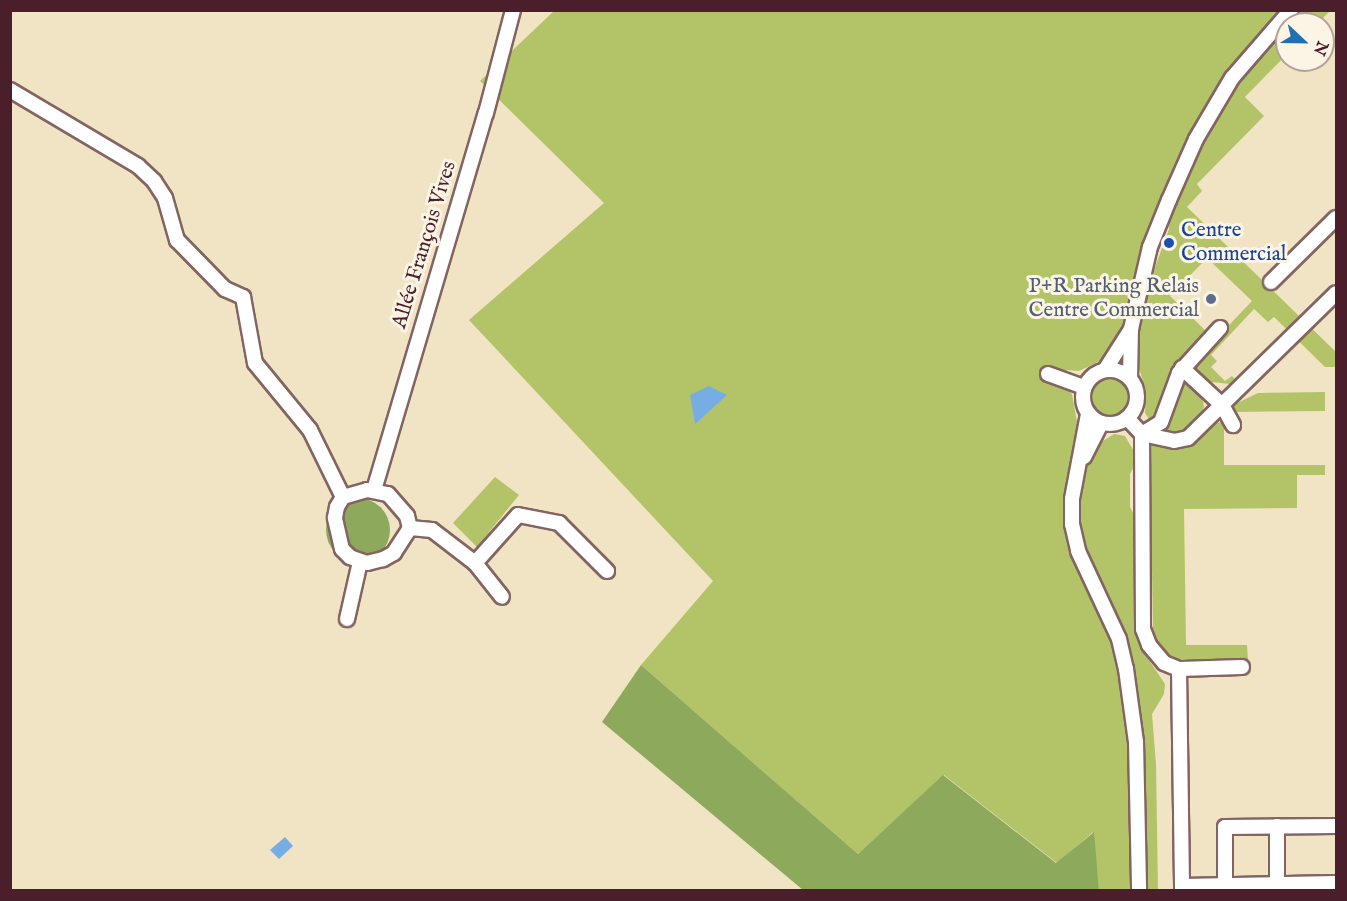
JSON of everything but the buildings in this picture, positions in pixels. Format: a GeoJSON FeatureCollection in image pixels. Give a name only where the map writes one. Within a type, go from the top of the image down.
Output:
{"type":"FeatureCollection","features":[{"type":"Feature","properties":{"kind":"street","name":"Allée François Vives"},"geometry":{"type":"LineString","coordinates":[[374,490],[486,113],[513,10]]}},
{"type":"Feature","properties":{"kind":"street"},"geometry":{"type":"LineString","coordinates":[[1130,378],[1131,329],[1150,247],[1196,139],[1232,78],[1291,10]]}},
{"type":"Feature","properties":{"kind":"street"},"geometry":{"type":"LineString","coordinates":[[10,90],[146,172],[160,189],[173,233],[183,248],[225,289],[243,297],[255,363],[310,430],[343,497]]}},
{"type":"Feature","properties":{"kind":"street"},"geometry":{"type":"LineString","coordinates":[[1271,282],[1336,218]]}},
{"type":"Feature","properties":{"kind":"street"},"geometry":{"type":"LineString","coordinates":[[1127,418],[1142,434],[1181,441],[1193,434],[1336,293]]}},
{"type":"Feature","properties":{"kind":"street"},"geometry":{"type":"LineString","coordinates":[[1142,434],[1161,422],[1182,368],[1220,328]]}},
{"type":"Feature","properties":{"kind":"street"},"geometry":{"type":"LineString","coordinates":[[1105,370],[1123,373],[1135,386],[1136,403],[1127,418],[1115,423],[1101,423],[1088,414],[1084,405],[1084,387],[1089,379],[1105,370],[1131,329]]}},
{"type":"Feature","properties":{"kind":"street"},"geometry":{"type":"LineString","coordinates":[[1182,368],[1222,405],[1233,425]]}},
{"type":"Feature","properties":{"kind":"street"},"geometry":{"type":"LineString","coordinates":[[1048,374],[1084,387]]}},
{"type":"Feature","properties":{"kind":"street"},"geometry":{"type":"LineString","coordinates":[[1088,414],[1072,499],[1072,524],[1078,551],[1119,639],[1131,697],[1136,741],[1139,891]]}},
{"type":"Feature","properties":{"kind":"street"},"geometry":{"type":"LineString","coordinates":[[1076,473],[1101,423]]}},
{"type":"Feature","properties":{"kind":"street"},"geometry":{"type":"LineString","coordinates":[[1142,434],[1143,629],[1149,645],[1164,663],[1179,669],[1242,667]]}},
{"type":"Feature","properties":{"kind":"street"},"geometry":{"type":"LineString","coordinates":[[374,490],[388,494],[397,502],[407,516],[410,528],[394,553],[375,562],[360,562],[342,549],[338,540],[335,518],[337,507],[343,497],[374,490]]}},
{"type":"Feature","properties":{"kind":"street"},"geometry":{"type":"LineString","coordinates":[[475,562],[518,515],[559,523],[607,571]]}},
{"type":"Feature","properties":{"kind":"street"},"geometry":{"type":"LineString","coordinates":[[410,528],[432,530],[475,562],[502,597]]}},
{"type":"Feature","properties":{"kind":"street"},"geometry":{"type":"LineString","coordinates":[[346,619],[360,562]]}},
{"type":"Feature","properties":{"kind":"street"},"geometry":{"type":"LineString","coordinates":[[1179,669],[1182,888],[1277,887],[1336,883]]}},
{"type":"Feature","properties":{"kind":"street"},"geometry":{"type":"LineString","coordinates":[[1277,826],[1277,887]]}},
{"type":"Feature","properties":{"kind":"street"},"geometry":{"type":"LineString","coordinates":[[1225,888],[1225,828],[1336,826]]}},
{"type":"Feature","properties":{"kind":"green space"},"geometry":{"type":"Polygon","coordinates":[[[554,11],[1284,11],[1275,12],[1275,20],[1237,60],[1203,115],[1125,329],[1106,358],[1079,371],[1067,370],[1061,383],[1072,394],[1079,433],[1071,466],[1068,514],[1115,642],[1130,724],[1135,890],[1099,890],[1093,832],[1057,863],[944,775],[858,854],[641,665],[713,581],[469,320],[604,203],[480,81],[554,11]]]}},
{"type":"Feature","properties":{"kind":"green space"},"geometry":{"type":"Polygon","coordinates":[[[1299,11],[1330,11],[1329,12],[1299,11]]]}},
{"type":"Feature","properties":{"kind":"green space"},"geometry":{"type":"Polygon","coordinates":[[[1275,39],[1275,66],[1245,97],[1264,116],[1197,184],[1202,191],[1187,207],[1336,352],[1336,367],[1325,367],[1274,317],[1268,322],[1254,309],[1211,355],[1217,361],[1211,367],[1225,381],[1232,376],[1240,385],[1211,382],[1191,365],[1252,301],[1207,258],[1170,296],[1209,334],[1161,415],[1149,419],[1145,413],[1146,390],[1135,356],[1146,292],[1169,229],[1168,216],[1211,125],[1237,80],[1275,39]]]}},
{"type":"Feature","properties":{"kind":"green space"},"geometry":{"type":"Polygon","coordinates":[[[1184,374],[1202,396],[1204,407],[1199,418],[1189,427],[1180,431],[1164,432],[1184,374]]]}},
{"type":"Feature","properties":{"kind":"green space"},"geometry":{"type":"Polygon","coordinates":[[[1110,377],[1118,378],[1125,383],[1130,390],[1130,406],[1125,413],[1118,418],[1110,419],[1102,418],[1095,413],[1090,406],[1089,398],[1090,390],[1095,383],[1102,378],[1110,377]]]}},
{"type":"Feature","properties":{"kind":"green space"},"geometry":{"type":"Polygon","coordinates":[[[1325,392],[1325,411],[1233,412],[1231,408],[1258,393],[1325,392]]]}},
{"type":"Feature","properties":{"kind":"green space"},"geometry":{"type":"Polygon","coordinates":[[[1215,422],[1224,423],[1224,465],[1325,465],[1325,475],[1297,475],[1297,508],[1184,509],[1186,645],[1247,645],[1248,660],[1177,659],[1168,656],[1161,649],[1153,631],[1150,443],[1174,448],[1186,446],[1207,431],[1215,422]]]}},
{"type":"Feature","properties":{"kind":"green space"},"geometry":{"type":"Polygon","coordinates":[[[1114,434],[1125,436],[1135,453],[1135,464],[1130,474],[1130,507],[1136,518],[1137,633],[1143,651],[1165,684],[1164,694],[1152,714],[1156,764],[1158,890],[1147,890],[1145,761],[1136,680],[1127,640],[1084,546],[1080,517],[1080,488],[1085,467],[1098,444],[1114,434]]]}},
{"type":"Feature","properties":{"kind":"green space"},"geometry":{"type":"Polygon","coordinates":[[[495,477],[519,495],[477,547],[453,523],[495,477]]]}},
{"type":"Feature","properties":{"kind":"green space"},"geometry":{"type":"Polygon","coordinates":[[[358,498],[381,507],[390,530],[381,553],[358,562],[335,553],[326,530],[335,507],[358,498]]]}},
{"type":"Feature","properties":{"kind":"green space"},"geometry":{"type":"Polygon","coordinates":[[[641,665],[858,854],[943,775],[1056,863],[1094,832],[1099,890],[803,890],[602,722],[641,665]]]}},
{"type":"Feature","properties":{"kind":"water"},"geometry":{"type":"Polygon","coordinates":[[[709,386],[727,395],[695,424],[690,395],[709,386]]]}},
{"type":"Feature","properties":{"kind":"water"},"geometry":{"type":"Polygon","coordinates":[[[285,837],[293,846],[279,859],[270,850],[285,837]]]}},
{"type":"Feature","properties":{"kind":"place","name":"Centre Commercial"},"geometry":{"type":"Point","coordinates":[1169,243]}},
{"type":"Feature","properties":{"kind":"place","name":"P+R Parking Relais Centre Commercial"},"geometry":{"type":"Point","coordinates":[1211,299]}}]}
